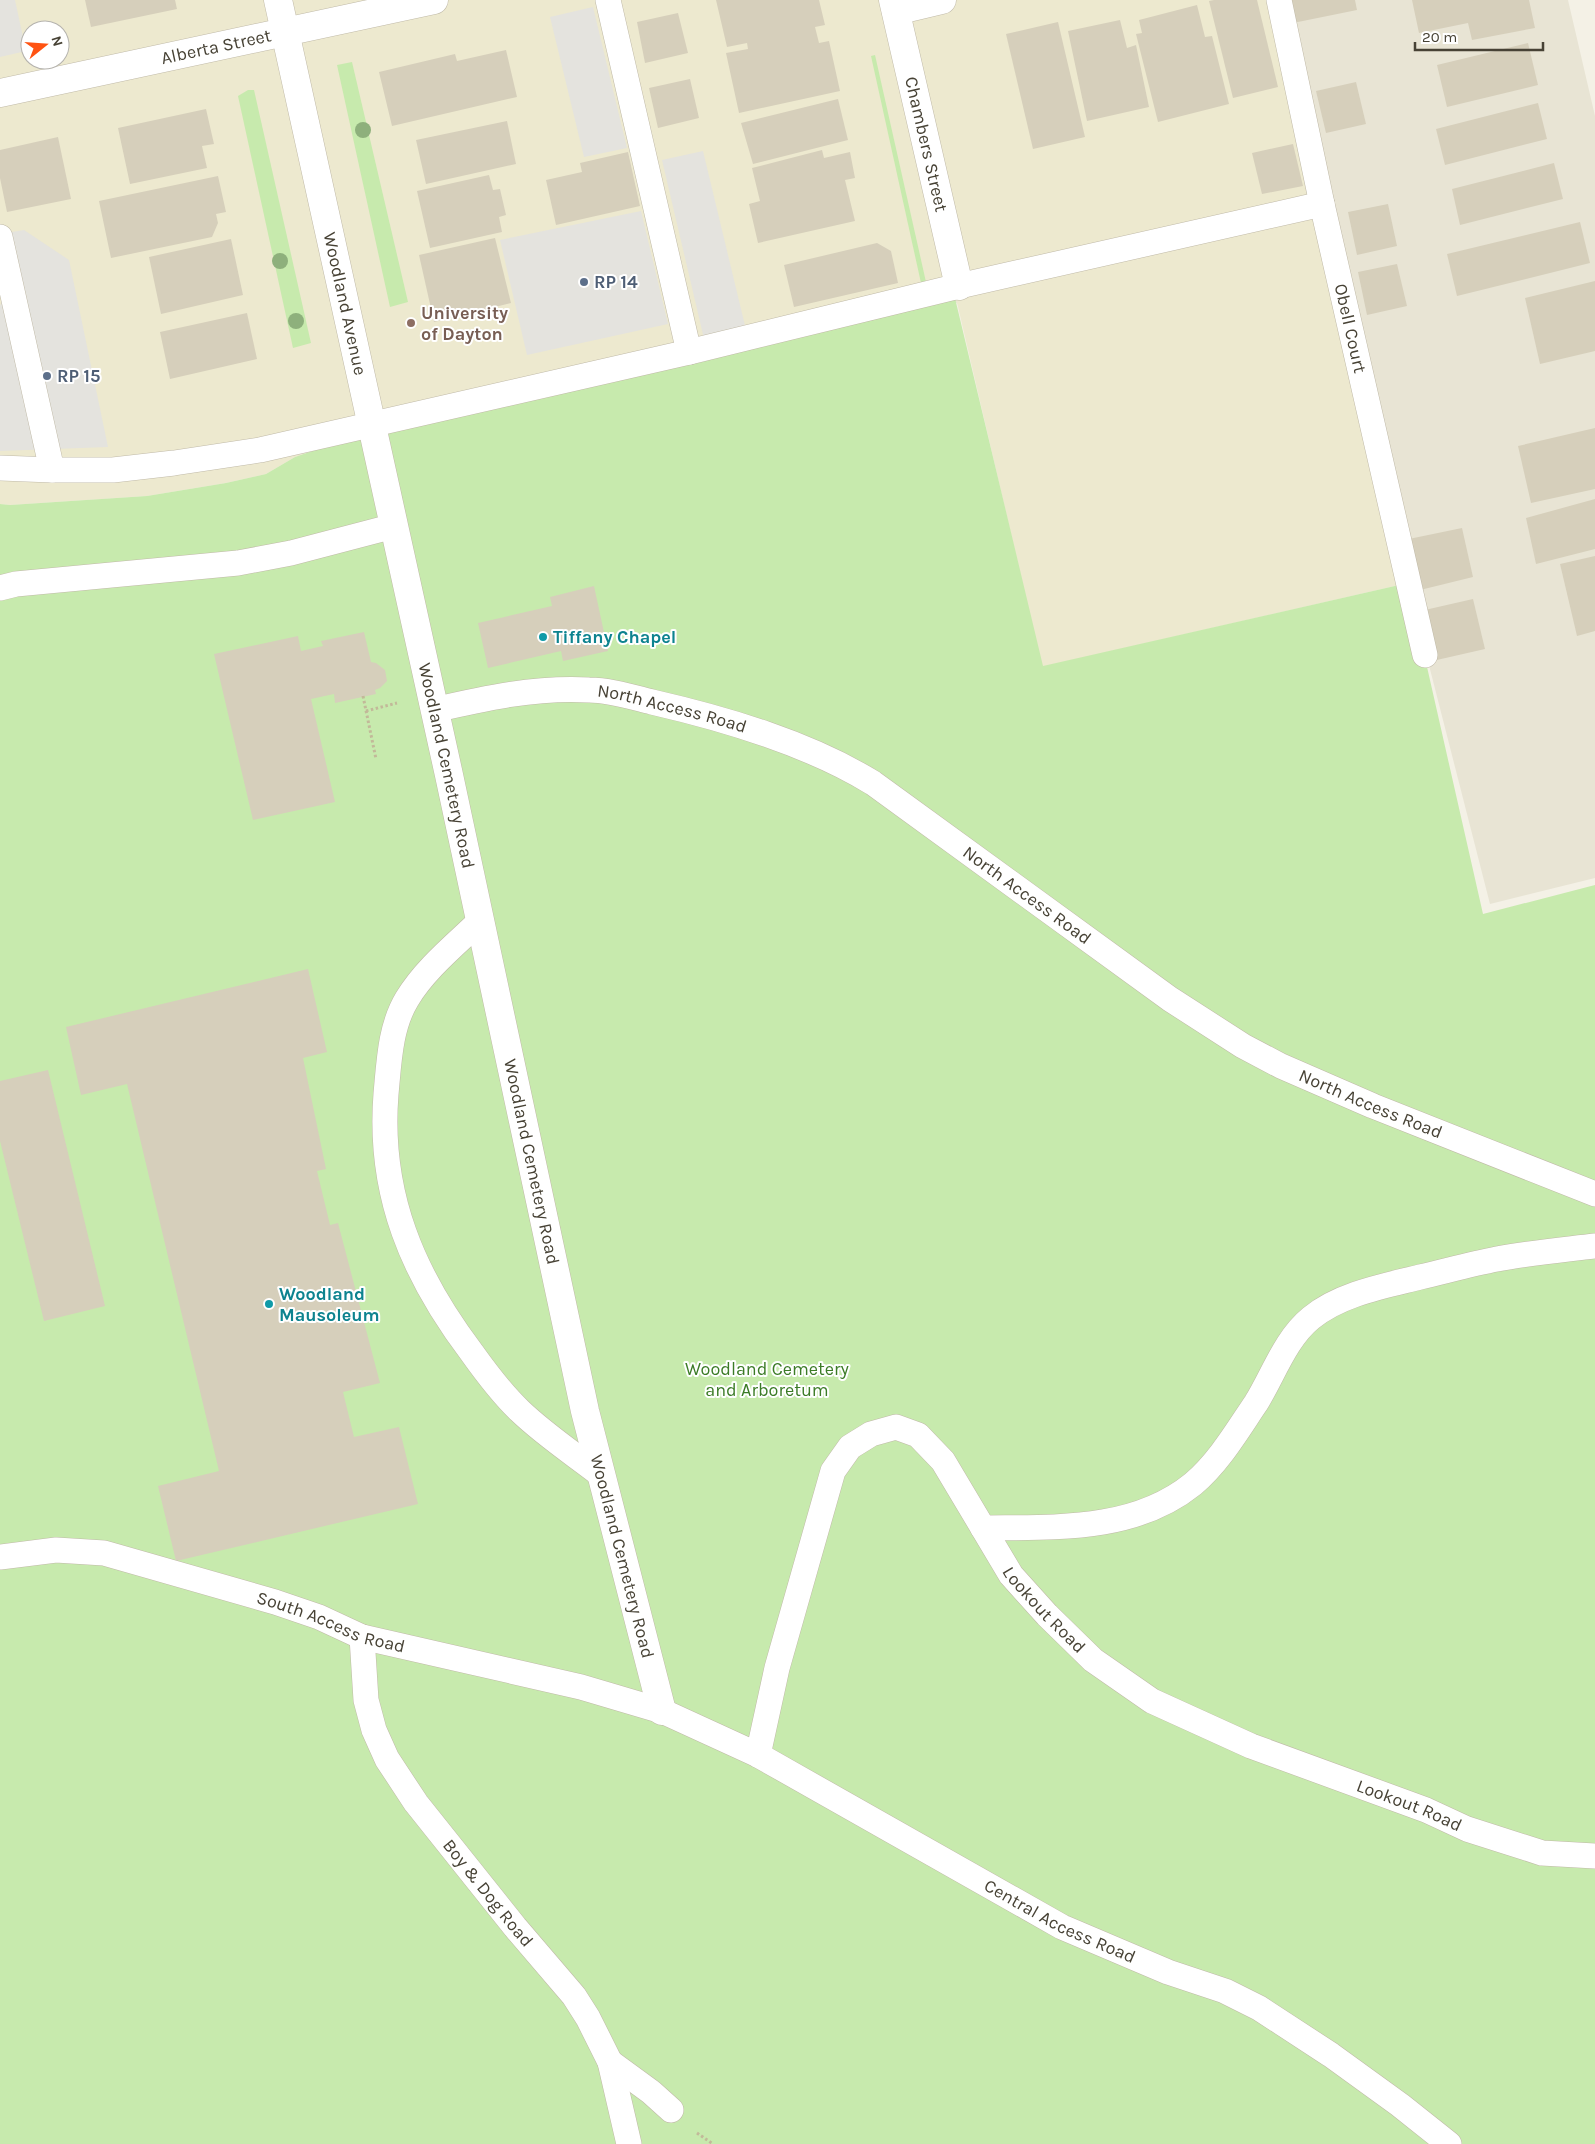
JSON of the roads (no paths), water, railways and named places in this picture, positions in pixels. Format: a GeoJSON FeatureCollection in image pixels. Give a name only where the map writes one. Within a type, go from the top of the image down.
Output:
{"type":"FeatureCollection","features":[{"type":"Feature","properties":{"kind":"street","name":"Woodland Avenue"},"geometry":{"type":"LineString","coordinates":[[278,0],[412,609]]}},
{"type":"Feature","properties":{"kind":"street","name":"Alberta Street"},"geometry":{"type":"LineString","coordinates":[[0,93],[434,0]]}},
{"type":"Feature","properties":{"kind":"street"},"geometry":{"type":"LineString","coordinates":[[894,5],[942,0]]}},
{"type":"Feature","properties":{"kind":"street","name":"Chambers Street"},"geometry":{"type":"LineString","coordinates":[[894,5],[959,286]]}},
{"type":"Feature","properties":{"kind":"street","name":"Woodland Cemetery Road"},"geometry":{"type":"LineString","coordinates":[[412,609],[583,1402],[600,1475],[662,1711]]}},
{"type":"Feature","properties":{"kind":"lane"},"geometry":{"type":"LineString","coordinates":[[608,0],[688,352]]}},
{"type":"Feature","properties":{"kind":"lane","name":"Obell Court"},"geometry":{"type":"LineString","coordinates":[[1279,0],[1322,204],[1425,655]]}},
{"type":"Feature","properties":{"kind":"lane"},"geometry":{"type":"LineString","coordinates":[[0,468],[113,470],[215,458],[688,352],[959,286],[1322,204]]}},
{"type":"Feature","properties":{"kind":"lane"},"geometry":{"type":"LineString","coordinates":[[0,237],[52,470]]}},
{"type":"Feature","properties":{"kind":"lane"},"geometry":{"type":"LineString","coordinates":[[0,588],[16,584],[238,563],[291,553],[394,526]]}},
{"type":"Feature","properties":{"kind":"lane","name":"North Access Road"},"geometry":{"type":"LineString","coordinates":[[434,710],[514,694],[546,690],[590,690],[686,710],[801,748],[855,772],[878,786],[1170,999],[1249,1049],[1281,1066],[1373,1106],[1595,1194]]}},
{"type":"Feature","properties":{"kind":"lane"},"geometry":{"type":"LineString","coordinates":[[480,921],[418,984],[407,998],[396,1023],[385,1108],[386,1158],[390,1189],[406,1240],[423,1279],[463,1342],[488,1376],[519,1411],[600,1475]]}},
{"type":"Feature","properties":{"kind":"lane"},"geometry":{"type":"LineString","coordinates":[[983,1528],[1095,1524],[1145,1512],[1177,1496],[1204,1473],[1226,1448],[1257,1401],[1294,1336],[1309,1319],[1323,1308],[1384,1286],[1496,1259],[1595,1246]]}},
{"type":"Feature","properties":{"kind":"lane","name":"Lookout Road"},"geometry":{"type":"LineString","coordinates":[[758,1755],[777,1668],[833,1471],[850,1447],[871,1434],[896,1427],[918,1435],[943,1461],[1011,1575],[1047,1615],[1093,1660],[1152,1701],[1251,1746],[1426,1810],[1467,1829],[1542,1852],[1595,1856]]}},
{"type":"Feature","properties":{"kind":"lane","name":"South Access Road"},"geometry":{"type":"LineString","coordinates":[[0,1557],[56,1550],[104,1553],[275,1602],[319,1617],[362,1637],[581,1687],[662,1711]]}},
{"type":"Feature","properties":{"kind":"lane","name":"Boy & Dog Road"},"geometry":{"type":"LineString","coordinates":[[362,1637],[366,1700],[374,1730],[387,1759],[416,1803],[515,1927],[574,1996],[603,2043],[610,2062],[630,2144]]}},
{"type":"Feature","properties":{"kind":"lane","name":"Central Access Road"},"geometry":{"type":"LineString","coordinates":[[662,1711],[758,1755],[1062,1927],[1168,1972],[1225,1991],[1264,2010],[1338,2060],[1449,2144]]}},
{"type":"Feature","properties":{"kind":"lane"},"geometry":{"type":"LineString","coordinates":[[610,2062],[651,2092],[670,2110]]}},
{"type":"Feature","properties":{"kind":"place","name":"RP 14"},"geometry":{"type":"Point","coordinates":[584,282]}},
{"type":"Feature","properties":{"kind":"place","name":"University of Dayton"},"geometry":{"type":"Point","coordinates":[411,323]}},
{"type":"Feature","properties":{"kind":"place","name":"RP 15"},"geometry":{"type":"Point","coordinates":[47,376]}},
{"type":"Feature","properties":{"kind":"place","name":"Tiffany Chapel"},"geometry":{"type":"Point","coordinates":[543,637]}},
{"type":"Feature","properties":{"kind":"place","name":"Woodland Mausoleum"},"geometry":{"type":"Point","coordinates":[269,1304]}},
{"type":"Feature","properties":{"kind":"park label","name":"Woodland Cemetery and Arboretum"},"geometry":{"type":"Point","coordinates":[767,1379]}}]}
